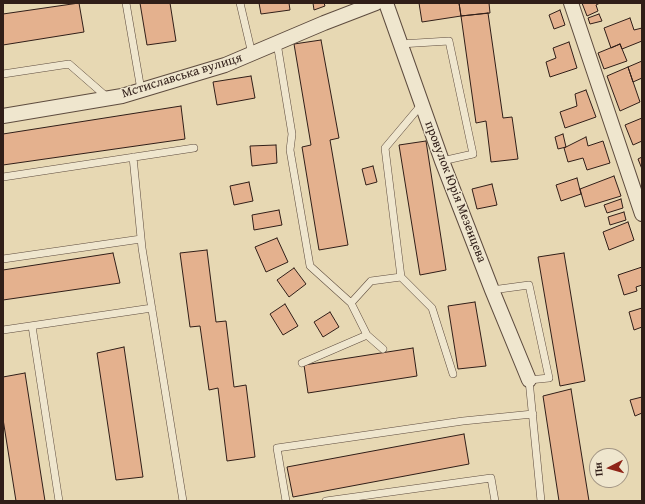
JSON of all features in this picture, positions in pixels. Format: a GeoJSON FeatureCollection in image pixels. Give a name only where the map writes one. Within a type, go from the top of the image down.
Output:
{"type":"FeatureCollection","features":[{"type":"Feature","properties":{"kind":"street","name":"Мстиславська вулиця"},"geometry":{"type":"LineString","coordinates":[[3,116],[108,98],[142,90],[225,65],[376,3]]}},
{"type":"Feature","properties":{"kind":"street","name":"провулок Юрія Мезенцева"},"geometry":{"type":"LineString","coordinates":[[386,3],[442,161],[529,380]]}},
{"type":"Feature","properties":{"kind":"street"},"geometry":{"type":"LineString","coordinates":[[571,3],[642,214]]}},
{"type":"Feature","properties":{"kind":"lane"},"geometry":{"type":"LineString","coordinates":[[126,3],[142,90]]}},
{"type":"Feature","properties":{"kind":"lane"},"geometry":{"type":"LineString","coordinates":[[240,3],[252,54]]}},
{"type":"Feature","properties":{"kind":"lane"},"geometry":{"type":"LineString","coordinates":[[400,44],[449,41],[473,154],[442,161]]}},
{"type":"Feature","properties":{"kind":"lane"},"geometry":{"type":"LineString","coordinates":[[277,43],[292,134],[290,150],[310,266],[351,303],[367,335],[383,348]]}},
{"type":"Feature","properties":{"kind":"lane"},"geometry":{"type":"LineString","coordinates":[[3,74],[69,64],[108,98]]}},
{"type":"Feature","properties":{"kind":"lane"},"geometry":{"type":"LineString","coordinates":[[422,104],[385,148],[401,277],[432,308],[453,374]]}},
{"type":"Feature","properties":{"kind":"lane"},"geometry":{"type":"LineString","coordinates":[[3,177],[194,148]]}},
{"type":"Feature","properties":{"kind":"lane"},"geometry":{"type":"LineString","coordinates":[[133,157],[141,239],[183,501]]}},
{"type":"Feature","properties":{"kind":"lane"},"geometry":{"type":"LineString","coordinates":[[3,259],[141,239]]}},
{"type":"Feature","properties":{"kind":"lane"},"geometry":{"type":"LineString","coordinates":[[351,303],[371,281],[401,277]]}},
{"type":"Feature","properties":{"kind":"lane"},"geometry":{"type":"LineString","coordinates":[[492,290],[529,284],[549,378],[529,380],[541,501]]}},
{"type":"Feature","properties":{"kind":"lane"},"geometry":{"type":"LineString","coordinates":[[3,330],[152,308]]}},
{"type":"Feature","properties":{"kind":"lane"},"geometry":{"type":"LineString","coordinates":[[32,326],[59,501]]}},
{"type":"Feature","properties":{"kind":"lane"},"geometry":{"type":"LineString","coordinates":[[302,363],[367,335]]}},
{"type":"Feature","properties":{"kind":"lane"},"geometry":{"type":"LineString","coordinates":[[286,501],[277,448],[463,421],[532,414]]}},
{"type":"Feature","properties":{"kind":"lane"},"geometry":{"type":"LineString","coordinates":[[326,501],[491,478],[495,501]]}},
{"type":"Feature","properties":{"kind":"building"},"geometry":{"type":"Polygon","coordinates":[[[79,3],[84,32],[3,45],[3,14],[79,3]]]}},
{"type":"Feature","properties":{"kind":"building"},"geometry":{"type":"Polygon","coordinates":[[[140,3],[170,3],[176,41],[147,45],[140,3]]]}},
{"type":"Feature","properties":{"kind":"building"},"geometry":{"type":"Polygon","coordinates":[[[259,3],[289,3],[290,10],[261,14],[259,3]]]}},
{"type":"Feature","properties":{"kind":"building"},"geometry":{"type":"Polygon","coordinates":[[[313,3],[324,3],[325,6],[314,10],[313,3]]]}},
{"type":"Feature","properties":{"kind":"building"},"geometry":{"type":"Polygon","coordinates":[[[419,3],[459,3],[461,16],[422,22],[419,3]]]}},
{"type":"Feature","properties":{"kind":"building"},"geometry":{"type":"Polygon","coordinates":[[[459,3],[489,3],[490,13],[461,16],[459,3]]]}},
{"type":"Feature","properties":{"kind":"building"},"geometry":{"type":"Polygon","coordinates":[[[582,3],[600,3],[596,5],[598,11],[587,16],[582,3]]]}},
{"type":"Feature","properties":{"kind":"building"},"geometry":{"type":"Polygon","coordinates":[[[560,10],[565,25],[554,29],[549,15],[560,10]]]}},
{"type":"Feature","properties":{"kind":"building"},"geometry":{"type":"Polygon","coordinates":[[[488,13],[503,118],[512,117],[518,159],[491,162],[486,121],[476,123],[461,16],[488,13]]]}},
{"type":"Feature","properties":{"kind":"building"},"geometry":{"type":"Polygon","coordinates":[[[599,14],[602,21],[590,24],[588,18],[599,14]]]}},
{"type":"Feature","properties":{"kind":"building"},"geometry":{"type":"Polygon","coordinates":[[[630,18],[634,30],[642,28],[642,41],[622,49],[620,44],[611,48],[604,28],[630,18]]]}},
{"type":"Feature","properties":{"kind":"building"},"geometry":{"type":"Polygon","coordinates":[[[321,40],[339,138],[330,140],[348,245],[319,250],[302,147],[311,145],[294,44],[321,40]]]}},
{"type":"Feature","properties":{"kind":"building"},"geometry":{"type":"Polygon","coordinates":[[[569,42],[577,68],[550,77],[546,62],[556,58],[553,48],[569,42]]]}},
{"type":"Feature","properties":{"kind":"building"},"geometry":{"type":"Polygon","coordinates":[[[620,44],[627,61],[604,69],[598,53],[620,44]]]}},
{"type":"Feature","properties":{"kind":"building"},"geometry":{"type":"Polygon","coordinates":[[[642,61],[642,78],[633,82],[628,67],[642,61]]]}},
{"type":"Feature","properties":{"kind":"building"},"geometry":{"type":"Polygon","coordinates":[[[628,67],[640,102],[620,111],[607,76],[628,67]]]}},
{"type":"Feature","properties":{"kind":"building"},"geometry":{"type":"Polygon","coordinates":[[[251,76],[255,98],[217,105],[213,82],[251,76]]]}},
{"type":"Feature","properties":{"kind":"building"},"geometry":{"type":"Polygon","coordinates":[[[586,90],[596,117],[565,128],[560,112],[577,106],[575,94],[586,90]]]}},
{"type":"Feature","properties":{"kind":"building"},"geometry":{"type":"Polygon","coordinates":[[[181,106],[185,139],[3,165],[3,134],[181,106]]]}},
{"type":"Feature","properties":{"kind":"building"},"geometry":{"type":"Polygon","coordinates":[[[642,118],[642,141],[633,145],[625,125],[642,118]]]}},
{"type":"Feature","properties":{"kind":"building"},"geometry":{"type":"Polygon","coordinates":[[[563,134],[566,147],[558,149],[555,137],[563,134]]]}},
{"type":"Feature","properties":{"kind":"building"},"geometry":{"type":"Polygon","coordinates":[[[586,137],[588,146],[603,141],[610,163],[587,170],[583,158],[568,162],[564,148],[586,137]]]}},
{"type":"Feature","properties":{"kind":"building"},"geometry":{"type":"Polygon","coordinates":[[[426,141],[446,270],[420,275],[399,145],[426,141]]]}},
{"type":"Feature","properties":{"kind":"building"},"geometry":{"type":"Polygon","coordinates":[[[276,145],[277,163],[252,166],[250,146],[276,145]]]}},
{"type":"Feature","properties":{"kind":"building"},"geometry":{"type":"Polygon","coordinates":[[[642,157],[642,169],[638,159],[642,157]]]}},
{"type":"Feature","properties":{"kind":"building"},"geometry":{"type":"Polygon","coordinates":[[[373,166],[377,182],[366,185],[362,169],[373,166]]]}},
{"type":"Feature","properties":{"kind":"building"},"geometry":{"type":"Polygon","coordinates":[[[614,176],[621,196],[585,207],[580,189],[614,176]]]}},
{"type":"Feature","properties":{"kind":"building"},"geometry":{"type":"Polygon","coordinates":[[[577,178],[581,194],[561,201],[556,185],[577,178]]]}},
{"type":"Feature","properties":{"kind":"building"},"geometry":{"type":"Polygon","coordinates":[[[249,182],[253,201],[234,205],[230,186],[249,182]]]}},
{"type":"Feature","properties":{"kind":"building"},"geometry":{"type":"Polygon","coordinates":[[[492,184],[497,205],[477,209],[472,189],[492,184]]]}},
{"type":"Feature","properties":{"kind":"building"},"geometry":{"type":"Polygon","coordinates":[[[621,199],[623,208],[607,213],[604,205],[621,199]]]}},
{"type":"Feature","properties":{"kind":"building"},"geometry":{"type":"Polygon","coordinates":[[[279,210],[282,225],[254,230],[252,215],[279,210]]]}},
{"type":"Feature","properties":{"kind":"building"},"geometry":{"type":"Polygon","coordinates":[[[624,212],[626,220],[610,225],[608,217],[624,212]]]}},
{"type":"Feature","properties":{"kind":"building"},"geometry":{"type":"Polygon","coordinates":[[[628,222],[634,240],[609,250],[603,232],[628,222]]]}},
{"type":"Feature","properties":{"kind":"building"},"geometry":{"type":"Polygon","coordinates":[[[277,238],[288,262],[266,272],[255,247],[277,238]]]}},
{"type":"Feature","properties":{"kind":"building"},"geometry":{"type":"Polygon","coordinates":[[[207,250],[216,322],[226,321],[234,387],[246,385],[255,457],[227,461],[218,388],[209,390],[200,326],[190,327],[180,253],[207,250]]]}},
{"type":"Feature","properties":{"kind":"building"},"geometry":{"type":"Polygon","coordinates":[[[113,253],[120,283],[3,300],[3,270],[113,253]]]}},
{"type":"Feature","properties":{"kind":"building"},"geometry":{"type":"Polygon","coordinates":[[[564,253],[585,381],[560,386],[538,257],[564,253]]]}},
{"type":"Feature","properties":{"kind":"building"},"geometry":{"type":"Polygon","coordinates":[[[642,267],[642,285],[636,287],[637,291],[624,295],[618,275],[642,267]]]}},
{"type":"Feature","properties":{"kind":"building"},"geometry":{"type":"Polygon","coordinates":[[[294,268],[306,284],[289,297],[277,280],[294,268]]]}},
{"type":"Feature","properties":{"kind":"building"},"geometry":{"type":"Polygon","coordinates":[[[475,302],[486,366],[458,369],[448,306],[475,302]]]}},
{"type":"Feature","properties":{"kind":"building"},"geometry":{"type":"Polygon","coordinates":[[[285,304],[298,326],[283,335],[270,314],[285,304]]]}},
{"type":"Feature","properties":{"kind":"building"},"geometry":{"type":"Polygon","coordinates":[[[642,308],[642,327],[634,330],[629,312],[642,308]]]}},
{"type":"Feature","properties":{"kind":"building"},"geometry":{"type":"Polygon","coordinates":[[[330,312],[339,327],[323,337],[314,322],[330,312]]]}},
{"type":"Feature","properties":{"kind":"building"},"geometry":{"type":"Polygon","coordinates":[[[124,347],[143,477],[116,480],[97,353],[124,347]]]}},
{"type":"Feature","properties":{"kind":"building"},"geometry":{"type":"Polygon","coordinates":[[[413,348],[417,376],[308,393],[304,365],[413,348]]]}},
{"type":"Feature","properties":{"kind":"building"},"geometry":{"type":"Polygon","coordinates":[[[25,373],[45,501],[16,501],[3,419],[3,377],[25,373]]]}},
{"type":"Feature","properties":{"kind":"building"},"geometry":{"type":"Polygon","coordinates":[[[571,389],[589,501],[559,501],[543,396],[571,389]]]}},
{"type":"Feature","properties":{"kind":"building"},"geometry":{"type":"Polygon","coordinates":[[[642,397],[642,413],[635,416],[630,400],[642,397]]]}},
{"type":"Feature","properties":{"kind":"building"},"geometry":{"type":"Polygon","coordinates":[[[464,434],[469,464],[293,497],[287,467],[464,434]]]}}]}
